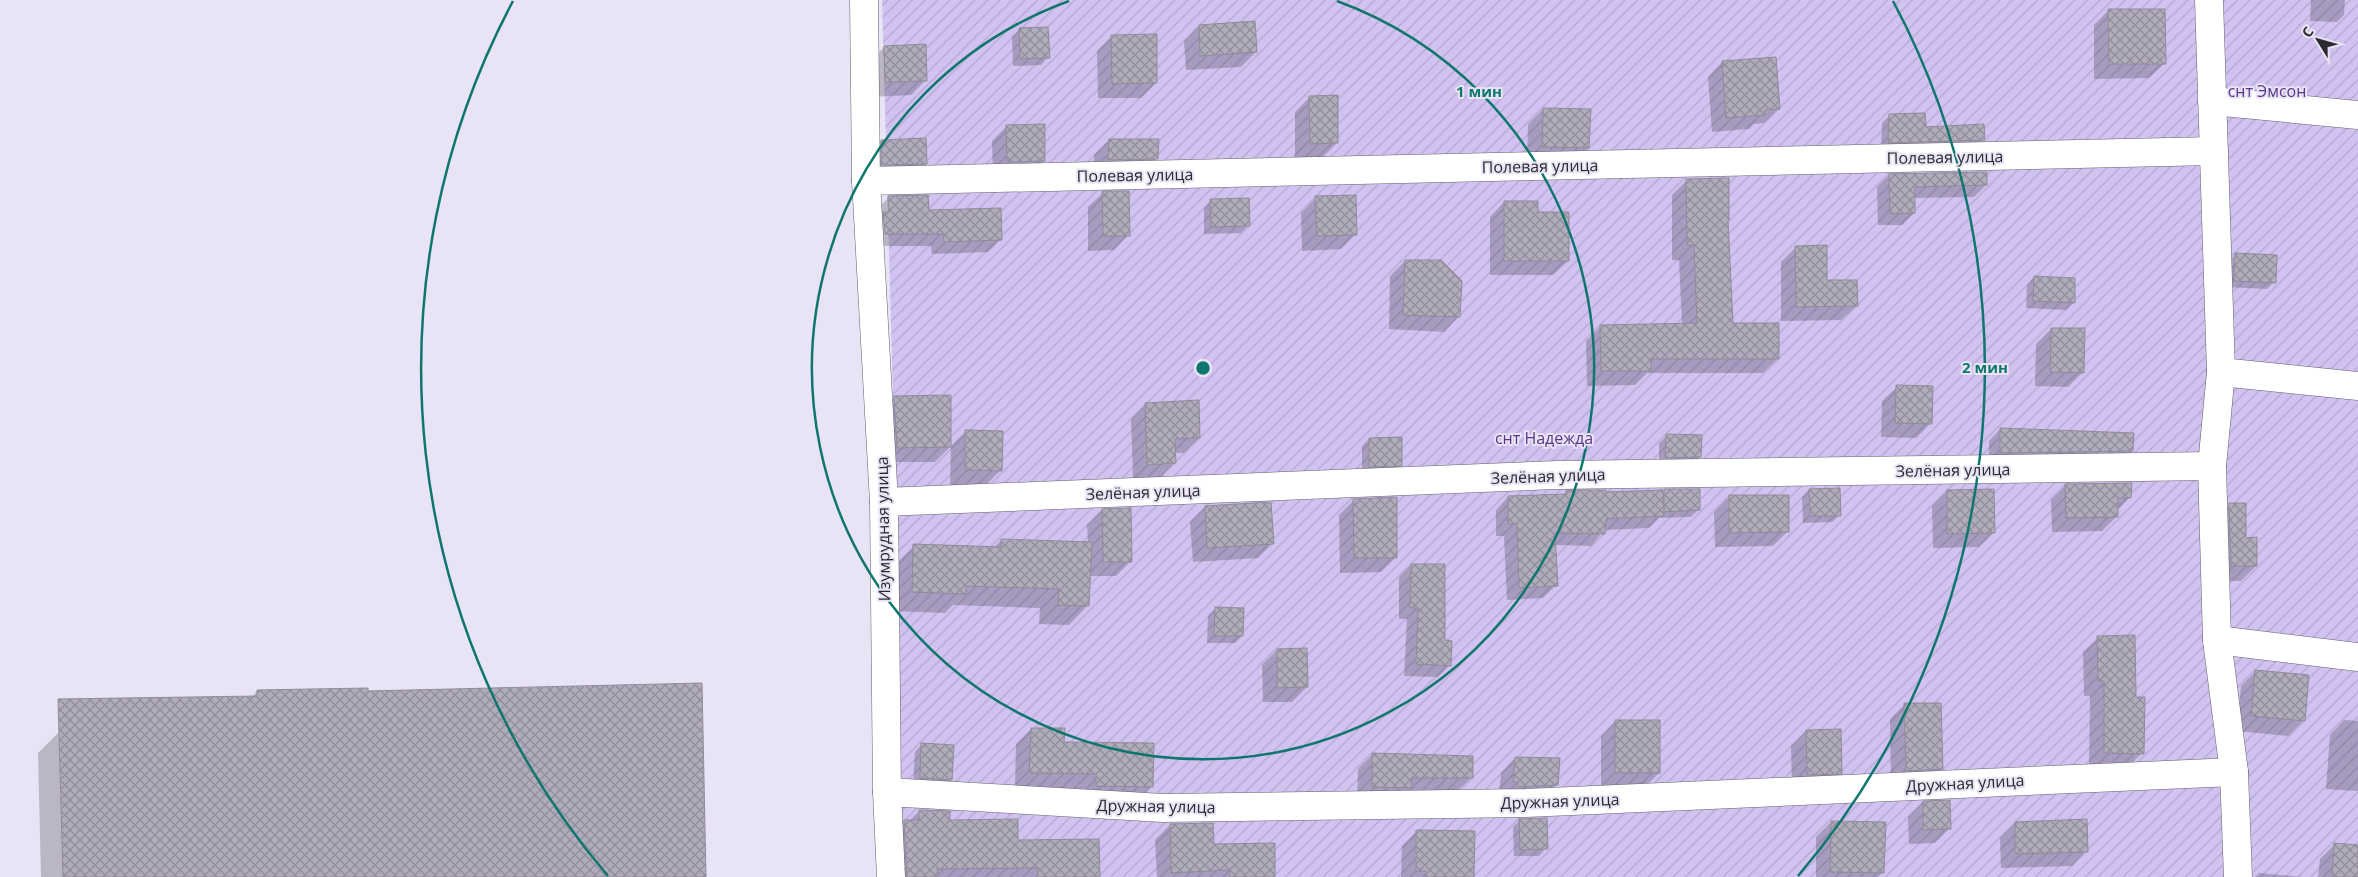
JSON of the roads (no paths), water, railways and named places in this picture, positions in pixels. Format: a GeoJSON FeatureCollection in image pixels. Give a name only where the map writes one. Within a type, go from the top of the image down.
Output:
{"type":"FeatureCollection","features":[{"type":"Feature","properties":{"kind":"street","name":"Изумрудная улица"},"geometry":{"type":"LineString","coordinates":[[864,0],[866,181],[884,502],[887,792],[891,877]]}},
{"type":"Feature","properties":{"kind":"street"},"geometry":{"type":"LineString","coordinates":[[2209,0],[2221,372],[2212,466],[2218,640],[2234,772],[2238,877]]}},
{"type":"Feature","properties":{"kind":"street"},"geometry":{"type":"LineString","coordinates":[[2212,101],[2358,115]]}},
{"type":"Feature","properties":{"kind":"street","name":"Полевая улица"},"geometry":{"type":"LineString","coordinates":[[866,181],[2214,151]]}},
{"type":"Feature","properties":{"kind":"street"},"geometry":{"type":"LineString","coordinates":[[2221,372],[2358,386]]}},
{"type":"Feature","properties":{"kind":"street","name":"Зелёная улица"},"geometry":{"type":"LineString","coordinates":[[884,502],[1557,475],[2212,466]]}},
{"type":"Feature","properties":{"kind":"street"},"geometry":{"type":"LineString","coordinates":[[2218,640],[2358,657]]}},
{"type":"Feature","properties":{"kind":"street","name":"Дружная улица"},"geometry":{"type":"LineString","coordinates":[[887,792],[1163,808],[1398,805],[1526,803],[2234,772]]}},
{"type":"Feature","properties":{"kind":"park label","name":"снт Эмсон"},"geometry":{"type":"Point","coordinates":[2267,91]}},
{"type":"Feature","properties":{"kind":"park label","name":"снт Надежда"},"geometry":{"type":"Point","coordinates":[1544,438]}}]}
